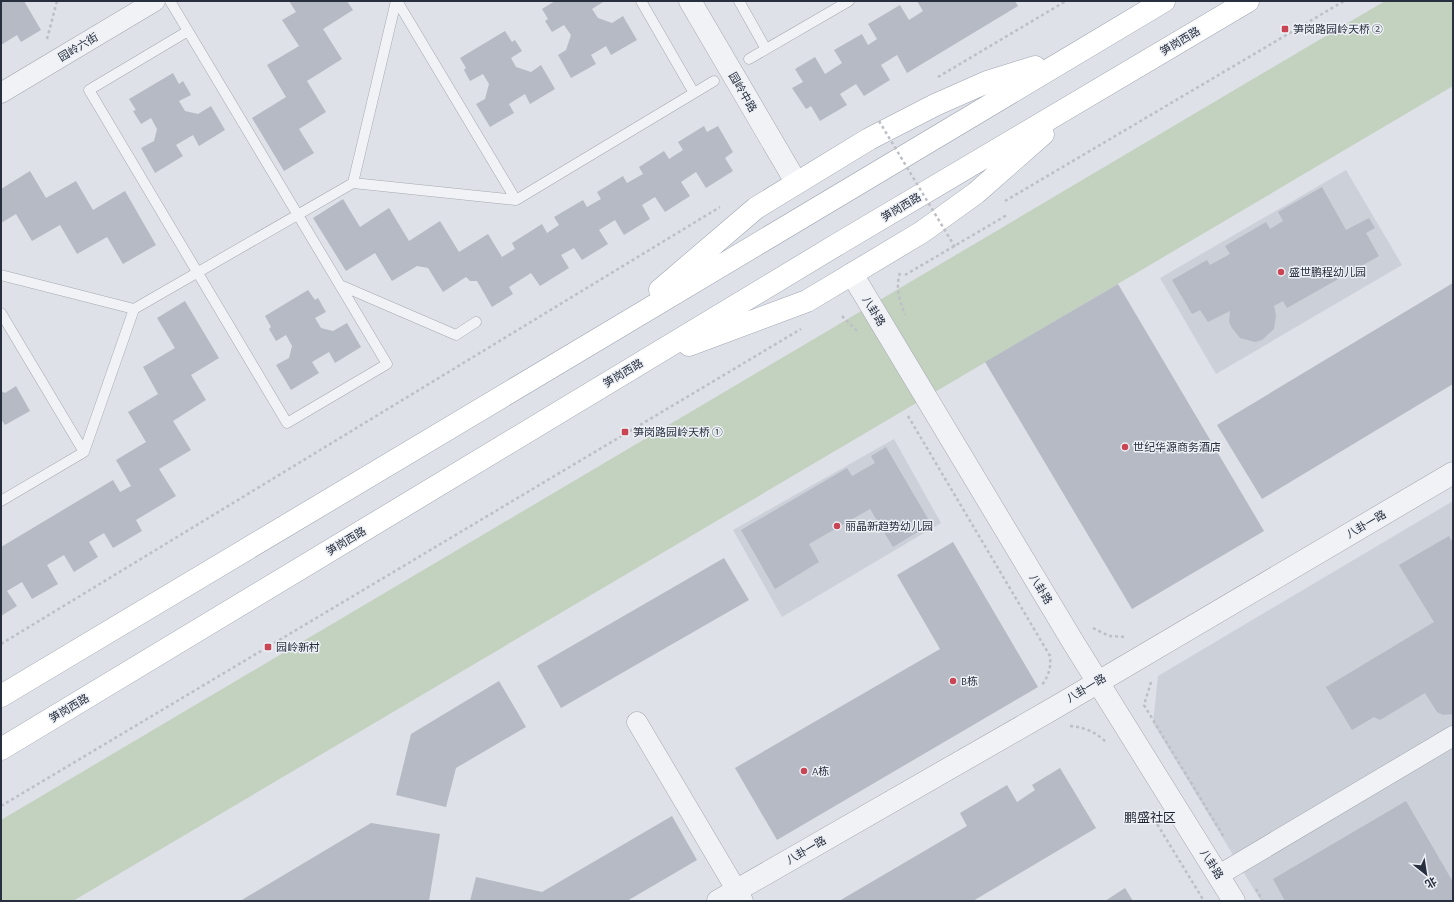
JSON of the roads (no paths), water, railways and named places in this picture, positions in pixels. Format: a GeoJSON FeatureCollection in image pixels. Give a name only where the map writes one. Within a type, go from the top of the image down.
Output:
{"type":"FeatureCollection","features":[{"type":"Feature","properties":{"kind":"main road"},"geometry":{"type":"LineString","coordinates":[[1,696],[621,324],[1164,1]]}},
{"type":"Feature","properties":{"kind":"main road","name":"笋岗西路"},"geometry":{"type":"LineString","coordinates":[[1,749],[644,361],[1248,1]]}},
{"type":"Feature","properties":{"kind":"main road"},"geometry":{"type":"LineString","coordinates":[[621,324],[703,251],[756,208],[796,182],[869,139],[935,104],[987,82],[1070,56]]}},
{"type":"Feature","properties":{"kind":"main road"},"geometry":{"type":"LineString","coordinates":[[644,361],[807,301],[922,232],[976,192],[1085,98]]}},
{"type":"Feature","properties":{"kind":"street","name":"园岭六街"},"geometry":{"type":"LineString","coordinates":[[1,93],[154,1]]}},
{"type":"Feature","properties":{"kind":"street","name":"园岭中路"},"geometry":{"type":"LineString","coordinates":[[690,1],[796,182]]}},
{"type":"Feature","properties":{"kind":"street","name":"八卦路"},"geometry":{"type":"LineString","coordinates":[[852,274],[1098,681],[1234,901]]}},
{"type":"Feature","properties":{"kind":"street","name":"八卦一路"},"geometry":{"type":"LineString","coordinates":[[733,897],[1453,473]]}},
{"type":"Feature","properties":{"kind":"street"},"geometry":{"type":"LineString","coordinates":[[637,722],[733,897]]}},
{"type":"Feature","properties":{"kind":"street"},"geometry":{"type":"LineString","coordinates":[[1219,875],[1453,736]]}},
{"type":"Feature","properties":{"kind":"lane"},"geometry":{"type":"LineString","coordinates":[[170,1],[188,31],[298,215],[340,285],[386,364],[287,423],[89,90],[188,31]]}},
{"type":"Feature","properties":{"kind":"lane"},"geometry":{"type":"LineString","coordinates":[[353,183],[396,1]]}},
{"type":"Feature","properties":{"kind":"lane"},"geometry":{"type":"LineString","coordinates":[[396,1],[516,200]]}},
{"type":"Feature","properties":{"kind":"lane"},"geometry":{"type":"LineString","coordinates":[[641,1],[694,93]]}},
{"type":"Feature","properties":{"kind":"lane"},"geometry":{"type":"LineString","coordinates":[[738,1],[766,49]]}},
{"type":"Feature","properties":{"kind":"lane"},"geometry":{"type":"LineString","coordinates":[[749,59],[848,1]]}},
{"type":"Feature","properties":{"kind":"lane"},"geometry":{"type":"LineString","coordinates":[[1,501],[84,452],[134,309],[353,183],[516,200],[714,81]]}},
{"type":"Feature","properties":{"kind":"lane"},"geometry":{"type":"LineString","coordinates":[[1,275],[134,309]]}},
{"type":"Feature","properties":{"kind":"lane"},"geometry":{"type":"LineString","coordinates":[[340,285],[456,335],[476,322]]}},
{"type":"Feature","properties":{"kind":"lane"},"geometry":{"type":"LineString","coordinates":[[1,313],[84,452]]}},
{"type":"Feature","properties":{"kind":"place","name":"笋岗路园岭天桥 ②"},"geometry":{"type":"Point","coordinates":[1285,29]}},
{"type":"Feature","properties":{"kind":"place","name":"盛世鹏程幼儿园"},"geometry":{"type":"Point","coordinates":[1281,272]}},
{"type":"Feature","properties":{"kind":"place","name":"笋岗路园岭天桥 ①"},"geometry":{"type":"Point","coordinates":[625,432]}},
{"type":"Feature","properties":{"kind":"place","name":"世纪华源商务酒店"},"geometry":{"type":"Point","coordinates":[1125,447]}},
{"type":"Feature","properties":{"kind":"place","name":"丽晶新趋势幼儿园"},"geometry":{"type":"Point","coordinates":[837,526]}},
{"type":"Feature","properties":{"kind":"place","name":"园岭新村"},"geometry":{"type":"Point","coordinates":[268,647]}},
{"type":"Feature","properties":{"kind":"place","name":"B栋"},"geometry":{"type":"Point","coordinates":[953,681]}},
{"type":"Feature","properties":{"kind":"place","name":"A栋"},"geometry":{"type":"Point","coordinates":[804,771]}},
{"type":"Feature","properties":{"kind":"district","name":"鹏盛社区"},"geometry":{"type":"Point","coordinates":[1150,817]}}]}
